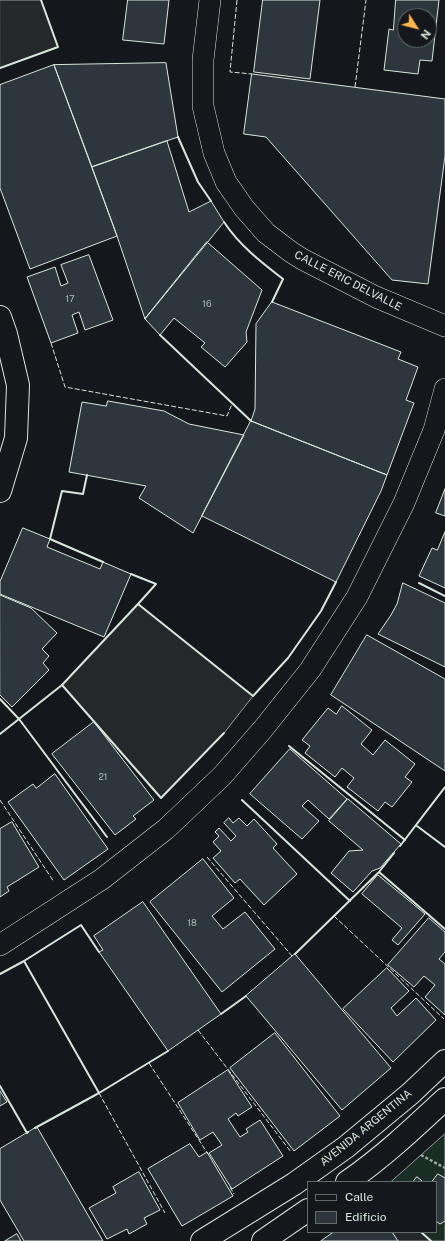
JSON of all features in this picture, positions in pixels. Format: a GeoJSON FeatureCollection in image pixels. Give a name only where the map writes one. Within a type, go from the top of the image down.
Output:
{"type":"FeatureCollection","features":[{"type":"Feature","properties":{"kind":"street","name":"CALLE ERIC DELVALLE"},"geometry":{"type":"LineString","coordinates":[[210,0],[203,60],[203,106],[214,153],[226,182],[244,208],[266,233],[302,260],[376,297],[445,326]]}},
{"type":"Feature","properties":{"kind":"street"},"geometry":{"type":"LineString","coordinates":[[0,317],[6,334],[18,385],[16,438],[0,491]]}},
{"type":"Feature","properties":{"kind":"street"},"geometry":{"type":"LineString","coordinates":[[0,945],[102,879],[166,829],[222,776],[263,729],[310,670],[357,597],[404,503],[434,430],[445,389]]}},
{"type":"Feature","properties":{"kind":"street","name":"AVENIDA ARGENTINA"},"geometry":{"type":"LineString","coordinates":[[202,1241],[294,1184],[346,1147],[410,1094],[445,1061]]}},
{"type":"Feature","properties":{"kind":"street"},"geometry":{"type":"LineString","coordinates":[[348,1181],[375,1161],[445,1099]]}},
{"type":"Feature","properties":{"kind":"street"},"geometry":{"type":"LineString","coordinates":[[263,1241],[307,1211]]}},
{"type":"Feature","properties":{"kind":"path"},"geometry":{"type":"LineString","coordinates":[[421,1155],[445,1168]]}},
{"type":"Feature","properties":{"kind":"green space"},"geometry":{"type":"Polygon","coordinates":[[[445,1134],[445,1241],[431,1241],[422,1233],[437,1233],[437,1181],[392,1181],[445,1134]]]}},
{"type":"Feature","properties":{"kind":"shaded area"},"geometry":{"type":"Polygon","coordinates":[[[0,0],[41,0],[58,47],[0,68],[0,0]]]}},
{"type":"Feature","properties":{"kind":"shaded area"},"geometry":{"type":"Polygon","coordinates":[[[138,604],[253,696],[224,733],[161,798],[62,685],[138,604]]]}},
{"type":"Feature","properties":{"kind":"shaded area"},"geometry":{"type":"Polygon","coordinates":[[[393,1233],[422,1233],[431,1241],[398,1241],[393,1233]]]}},
{"type":"Feature","properties":{"kind":"building"},"geometry":{"type":"Polygon","coordinates":[[[128,0],[169,0],[164,44],[123,40],[128,0]]]}},
{"type":"Feature","properties":{"kind":"building"},"geometry":{"type":"Polygon","coordinates":[[[263,0],[320,0],[310,79],[254,72],[263,0]]]}},
{"type":"Feature","properties":{"kind":"building"},"geometry":{"type":"Polygon","coordinates":[[[396,0],[439,0],[437,17],[437,8],[397,8],[397,48],[433,48],[432,61],[420,60],[418,74],[384,70],[389,29],[393,30],[396,0]]]}},
{"type":"Feature","properties":{"kind":"building"},"geometry":{"type":"Polygon","coordinates":[[[166,63],[178,137],[92,167],[54,65],[166,63]]]}},
{"type":"Feature","properties":{"kind":"building"},"geometry":{"type":"Polygon","coordinates":[[[54,65],[117,236],[30,269],[0,188],[0,85],[54,65]]]}},
{"type":"Feature","properties":{"kind":"building"},"geometry":{"type":"Polygon","coordinates":[[[252,74],[445,99],[445,156],[428,284],[392,280],[266,137],[244,134],[252,74]]]}},
{"type":"Feature","properties":{"kind":"building"},"geometry":{"type":"Polygon","coordinates":[[[167,141],[189,212],[211,201],[224,222],[145,319],[92,167],[167,141]]]}},
{"type":"Feature","properties":{"kind":"building"},"geometry":{"type":"Polygon","coordinates":[[[207,242],[262,290],[246,332],[247,342],[225,367],[201,347],[205,343],[174,318],[160,335],[145,319],[207,242]]]}},
{"type":"Feature","properties":{"kind":"building"},"geometry":{"type":"Polygon","coordinates":[[[89,255],[113,320],[85,330],[79,312],[72,315],[78,333],[51,343],[27,277],[55,267],[61,286],[68,283],[61,265],[89,255]]]}},
{"type":"Feature","properties":{"kind":"building"},"geometry":{"type":"Polygon","coordinates":[[[272,302],[401,352],[398,359],[418,367],[406,400],[414,403],[387,475],[251,421],[255,409],[256,324],[272,302]]]}},
{"type":"Feature","properties":{"kind":"building"},"geometry":{"type":"Polygon","coordinates":[[[108,401],[164,411],[189,424],[244,435],[193,533],[139,498],[146,486],[69,472],[82,402],[106,406],[108,401]]]}},
{"type":"Feature","properties":{"kind":"building"},"geometry":{"type":"Polygon","coordinates":[[[251,421],[387,475],[381,491],[336,582],[202,516],[251,421]]]}},
{"type":"Feature","properties":{"kind":"building"},"geometry":{"type":"Polygon","coordinates":[[[445,489],[445,516],[436,513],[445,489]]]}},
{"type":"Feature","properties":{"kind":"building"},"geometry":{"type":"Polygon","coordinates":[[[23,528],[50,539],[47,547],[100,569],[103,562],[131,574],[104,637],[0,594],[0,582],[23,528]]]}},
{"type":"Feature","properties":{"kind":"building"},"geometry":{"type":"Polygon","coordinates":[[[445,532],[445,588],[419,576],[432,548],[437,550],[445,532]]]}},
{"type":"Feature","properties":{"kind":"building"},"geometry":{"type":"Polygon","coordinates":[[[403,583],[445,603],[445,667],[378,634],[397,604],[403,583]]]}},
{"type":"Feature","properties":{"kind":"building"},"geometry":{"type":"Polygon","coordinates":[[[0,595],[31,608],[57,633],[42,649],[49,656],[43,663],[49,670],[12,707],[0,695],[0,595]]]}},
{"type":"Feature","properties":{"kind":"building"},"geometry":{"type":"Polygon","coordinates":[[[367,635],[445,679],[445,771],[331,695],[367,635]]]}},
{"type":"Feature","properties":{"kind":"building"},"geometry":{"type":"Polygon","coordinates":[[[342,706],[372,730],[361,744],[373,755],[385,740],[415,764],[405,777],[412,782],[392,807],[385,802],[378,811],[347,787],[354,778],[342,768],[335,777],[305,753],[310,746],[302,740],[328,708],[336,714],[342,706]]]}},
{"type":"Feature","properties":{"kind":"building"},"geometry":{"type":"Polygon","coordinates":[[[94,722],[154,800],[133,816],[136,819],[115,835],[52,754],[94,722]]]}},
{"type":"Feature","properties":{"kind":"building"},"geometry":{"type":"Polygon","coordinates":[[[290,749],[347,799],[329,819],[308,800],[302,806],[319,821],[302,839],[250,794],[290,749]]]}},
{"type":"Feature","properties":{"kind":"building"},"geometry":{"type":"Polygon","coordinates":[[[55,774],[108,849],[64,880],[8,802],[33,784],[36,788],[55,774]]]}},
{"type":"Feature","properties":{"kind":"building"},"geometry":{"type":"Polygon","coordinates":[[[348,799],[401,844],[380,868],[372,871],[353,892],[331,873],[349,851],[363,850],[329,821],[348,799]]]}},
{"type":"Feature","properties":{"kind":"building"},"geometry":{"type":"Polygon","coordinates":[[[229,818],[233,823],[239,818],[247,826],[254,819],[277,844],[273,848],[297,874],[264,905],[240,879],[235,883],[213,858],[221,851],[213,842],[219,836],[215,832],[219,828],[231,841],[236,836],[224,823],[229,818]]]}},
{"type":"Feature","properties":{"kind":"building"},"geometry":{"type":"Polygon","coordinates":[[[12,822],[39,867],[7,887],[9,891],[0,897],[0,829],[12,822]]]}},
{"type":"Feature","properties":{"kind":"building"},"geometry":{"type":"Polygon","coordinates":[[[203,859],[234,898],[212,916],[223,929],[245,912],[275,949],[222,992],[150,902],[203,859]]]}},
{"type":"Feature","properties":{"kind":"building"},"geometry":{"type":"Polygon","coordinates":[[[378,875],[425,914],[398,945],[392,940],[402,928],[362,894],[378,875]]]}},
{"type":"Feature","properties":{"kind":"building"},"geometry":{"type":"Polygon","coordinates":[[[143,902],[221,1014],[168,1051],[99,952],[103,950],[94,936],[143,902]]]}},
{"type":"Feature","properties":{"kind":"building"},"geometry":{"type":"Polygon","coordinates":[[[429,918],[445,932],[445,952],[439,959],[445,964],[445,1015],[425,997],[435,985],[424,976],[414,987],[388,965],[429,918]]]}},
{"type":"Feature","properties":{"kind":"building"},"geometry":{"type":"Polygon","coordinates":[[[295,954],[391,1068],[342,1110],[246,996],[295,954]]]}},
{"type":"Feature","properties":{"kind":"building"},"geometry":{"type":"Polygon","coordinates":[[[387,968],[409,991],[391,1008],[397,1016],[416,998],[436,1020],[393,1062],[343,1009],[387,968]]]}},
{"type":"Feature","properties":{"kind":"building"},"geometry":{"type":"Polygon","coordinates":[[[275,1033],[340,1116],[294,1151],[230,1068],[275,1033]]]}},
{"type":"Feature","properties":{"kind":"building"},"geometry":{"type":"Polygon","coordinates":[[[228,1070],[252,1107],[238,1116],[236,1113],[228,1119],[240,1137],[248,1132],[246,1129],[260,1120],[283,1156],[232,1189],[209,1153],[222,1145],[213,1132],[200,1140],[178,1103],[228,1070]]]}},
{"type":"Feature","properties":{"kind":"building"},"geometry":{"type":"Polygon","coordinates":[[[0,1091],[7,1102],[0,1106],[0,1091]]]}},
{"type":"Feature","properties":{"kind":"building"},"geometry":{"type":"Polygon","coordinates":[[[37,1127],[103,1241],[24,1241],[0,1200],[0,1149],[37,1127]]]}},
{"type":"Feature","properties":{"kind":"building"},"geometry":{"type":"Polygon","coordinates":[[[190,1144],[199,1157],[207,1152],[233,1196],[182,1226],[148,1169],[190,1144]]]}},
{"type":"Feature","properties":{"kind":"building"},"geometry":{"type":"Polygon","coordinates":[[[139,1172],[160,1210],[144,1218],[147,1224],[129,1234],[127,1229],[107,1239],[89,1208],[116,1193],[113,1187],[139,1172]]]}},
{"type":"Feature","properties":{"kind":"building"},"geometry":{"type":"Polygon","coordinates":[[[438,1174],[445,1178],[445,1221],[440,1224],[437,1222],[437,1181],[433,1181],[438,1174]]]}},
{"type":"Feature","properties":{"kind":"building"},"geometry":{"type":"Polygon","coordinates":[[[417,1177],[422,1181],[414,1181],[417,1177]]]}},
{"type":"Feature","properties":{"kind":"building"},"geometry":{"type":"Polygon","coordinates":[[[333,1233],[393,1233],[398,1241],[321,1241],[333,1233]]]}},
{"type":"Feature","properties":{"kind":"building"},"geometry":{"type":"Polygon","coordinates":[[[17,1234],[21,1241],[5,1241],[17,1234]]]}},
{"type":"Feature","properties":{"kind":"fence"},"geometry":{"type":"LineString","coordinates":[[237,0],[230,72],[252,74]]}},
{"type":"Feature","properties":{"kind":"fence"},"geometry":{"type":"LineString","coordinates":[[355,87],[366,0]]}},
{"type":"Feature","properties":{"kind":"fence"},"geometry":{"type":"LineString","coordinates":[[51,343],[65,387],[227,416],[232,404]]}},
{"type":"Feature","properties":{"kind":"fence"},"geometry":{"type":"LineString","coordinates":[[0,800],[54,882]]}},
{"type":"Feature","properties":{"kind":"fence"},"geometry":{"type":"LineString","coordinates":[[207,857],[292,956]]}},
{"type":"Feature","properties":{"kind":"fence"},"geometry":{"type":"LineString","coordinates":[[334,916],[444,1019]]}},
{"type":"Feature","properties":{"kind":"fence"},"geometry":{"type":"LineString","coordinates":[[198,1030],[291,1152]]}},
{"type":"Feature","properties":{"kind":"fence"},"geometry":{"type":"LineString","coordinates":[[149,1063],[208,1154]]}},
{"type":"Feature","properties":{"kind":"fence"},"geometry":{"type":"LineString","coordinates":[[99,1093],[165,1213]]}},
{"type":"Feature","properties":{"kind":"fence"},"geometry":{"type":"LineString","coordinates":[[230,1187],[234,1194]]}},
{"type":"Feature","properties":{"kind":"wall"},"geometry":{"type":"LineString","coordinates":[[0,68],[58,47],[41,0]]}},
{"type":"Feature","properties":{"kind":"wall"},"geometry":{"type":"LineString","coordinates":[[178,137],[198,182],[211,201]]}},
{"type":"Feature","properties":{"kind":"wall"},"geometry":{"type":"LineString","coordinates":[[224,222],[243,246],[283,279],[272,302]]}},
{"type":"Feature","properties":{"kind":"wall"},"geometry":{"type":"LineString","coordinates":[[160,335],[251,421]]}},
{"type":"Feature","properties":{"kind":"wall"},"geometry":{"type":"LineString","coordinates":[[87,475],[83,494],[62,491],[50,539],[103,562]]}},
{"type":"Feature","properties":{"kind":"wall"},"geometry":{"type":"LineString","coordinates":[[131,574],[156,584],[138,604]]}},
{"type":"Feature","properties":{"kind":"wall"},"geometry":{"type":"LineString","coordinates":[[0,734],[62,685],[138,604],[253,696],[288,658],[321,611],[336,582]]}},
{"type":"Feature","properties":{"kind":"wall"},"geometry":{"type":"LineString","coordinates":[[419,583],[445,596]]}},
{"type":"Feature","properties":{"kind":"wall"},"geometry":{"type":"LineString","coordinates":[[62,685],[161,798],[224,733]]}},
{"type":"Feature","properties":{"kind":"wall"},"geometry":{"type":"LineString","coordinates":[[0,699],[19,719],[107,837]]}},
{"type":"Feature","properties":{"kind":"wall"},"geometry":{"type":"LineString","coordinates":[[289,746],[405,840]]}},
{"type":"Feature","properties":{"kind":"wall"},"geometry":{"type":"LineString","coordinates":[[400,846],[445,787]]}},
{"type":"Feature","properties":{"kind":"wall"},"geometry":{"type":"LineString","coordinates":[[242,800],[350,901]]}},
{"type":"Feature","properties":{"kind":"wall"},"geometry":{"type":"LineString","coordinates":[[417,826],[445,847]]}},
{"type":"Feature","properties":{"kind":"wall"},"geometry":{"type":"LineString","coordinates":[[295,954],[379,872],[394,853]]}},
{"type":"Feature","properties":{"kind":"wall"},"geometry":{"type":"LineString","coordinates":[[379,872],[445,929]]}},
{"type":"Feature","properties":{"kind":"wall"},"geometry":{"type":"LineString","coordinates":[[99,952],[81,925],[24,961],[99,1093]]}},
{"type":"Feature","properties":{"kind":"wall"},"geometry":{"type":"LineString","coordinates":[[0,974],[24,961]]}},
{"type":"Feature","properties":{"kind":"wall"},"geometry":{"type":"LineString","coordinates":[[221,1014],[246,996]]}},
{"type":"Feature","properties":{"kind":"wall"},"geometry":{"type":"LineString","coordinates":[[35,1128],[99,1093],[168,1051]]}},
{"type":"Feature","properties":{"kind":"wall"},"geometry":{"type":"LineString","coordinates":[[0,1086],[27,1133],[28,1132]]}},
{"type":"Feature","properties":{"kind":"wall"},"geometry":{"type":"LineString","coordinates":[[422,1233],[431,1241]]}}]}
